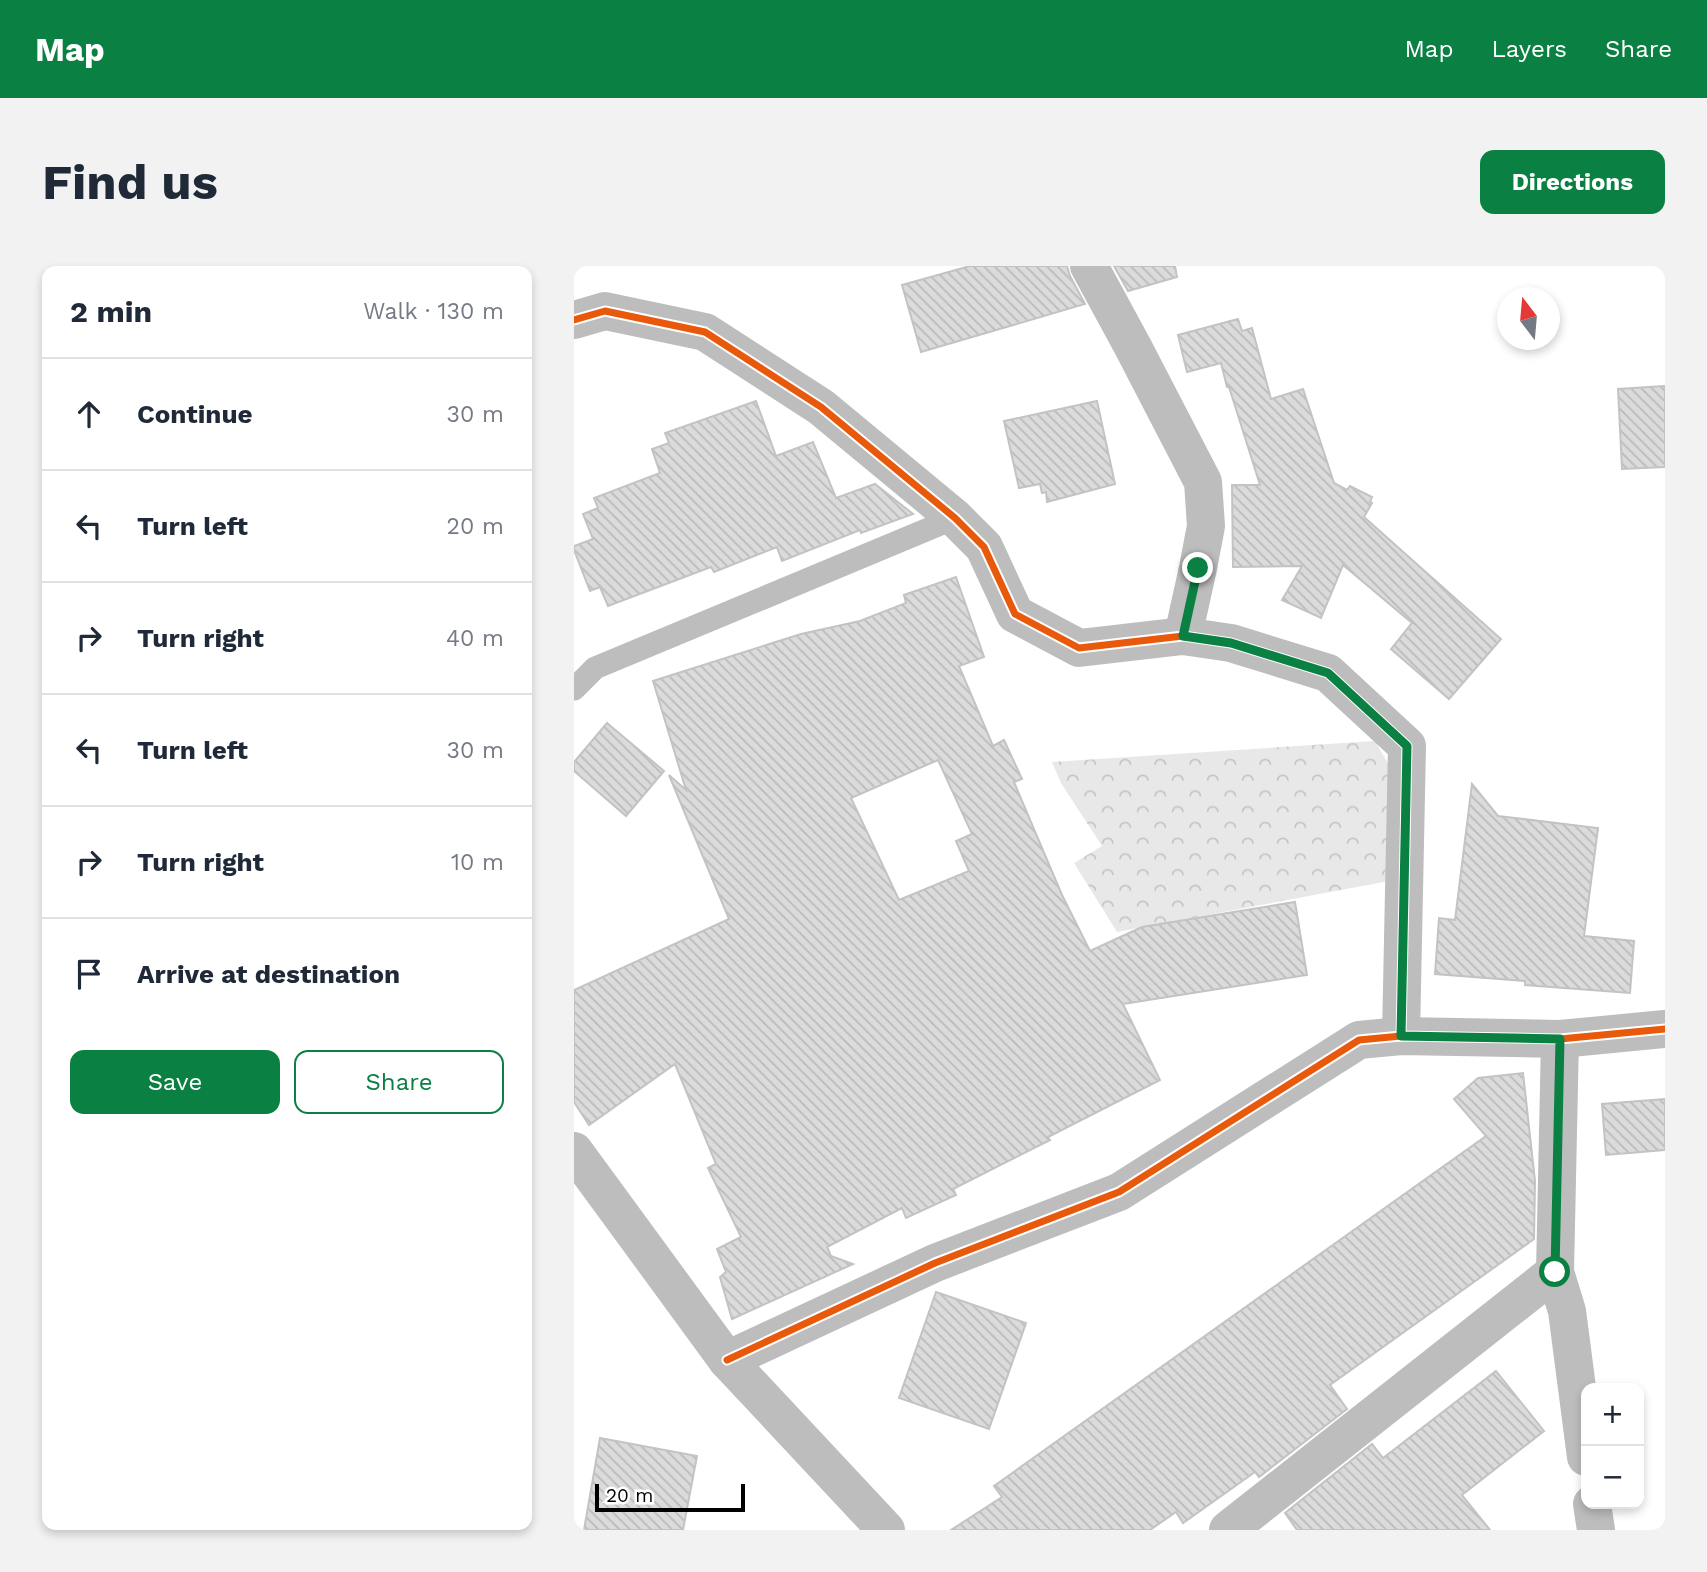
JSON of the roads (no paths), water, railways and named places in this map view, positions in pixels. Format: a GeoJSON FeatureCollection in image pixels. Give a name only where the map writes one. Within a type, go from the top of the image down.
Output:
{"type":"FeatureCollection","features":[{"type":"Feature","properties":{"kind":"street"},"geometry":{"type":"LineString","coordinates":[[1089,266],[1203,482],[1206,526],[1183,636]]}},
{"type":"Feature","properties":{"kind":"street"},"geometry":{"type":"LineString","coordinates":[[574,320],[605,311],[705,332],[821,407],[955,518],[984,547],[1015,614],[1079,648],[1183,636],[1231,643],[1328,673],[1407,746],[1401,1036]]}},
{"type":"Feature","properties":{"kind":"street"},"geometry":{"type":"LineString","coordinates":[[727,1360],[935,1263],[1119,1192],[1359,1040],[1401,1036],[1560,1039],[1665,1029]]}},
{"type":"Feature","properties":{"kind":"street"},"geometry":{"type":"LineString","coordinates":[[1560,1039],[1555,1272],[1567,1311],[1585,1446]]}},
{"type":"Feature","properties":{"kind":"street"},"geometry":{"type":"LineString","coordinates":[[574,1151],[727,1360],[886,1530]]}},
{"type":"Feature","properties":{"kind":"street"},"geometry":{"type":"LineString","coordinates":[[1228,1530],[1555,1272]]}},
{"type":"Feature","properties":{"kind":"street"},"geometry":{"type":"LineString","coordinates":[[1593,1509],[1596,1530]]}},
{"type":"Feature","properties":{"kind":"lane"},"geometry":{"type":"LineString","coordinates":[[574,689],[595,668],[955,518]]}}]}
